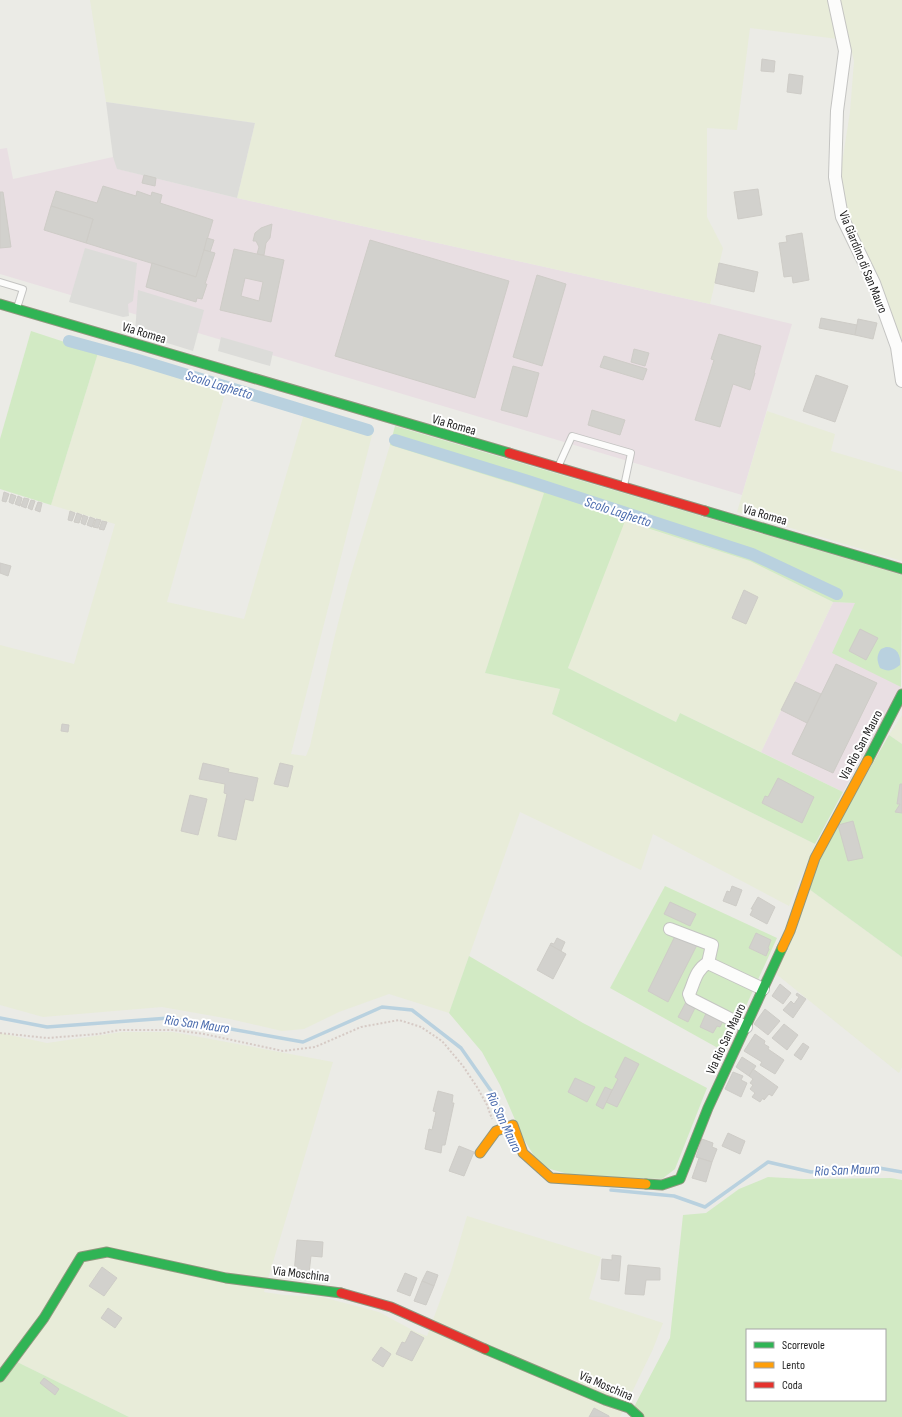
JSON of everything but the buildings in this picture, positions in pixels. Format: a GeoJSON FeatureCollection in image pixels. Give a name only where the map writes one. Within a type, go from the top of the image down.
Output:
{"type":"FeatureCollection","features":[{"type":"Feature","properties":{"kind":"street","name":"Via Giardino di San Mauro"},"geometry":{"type":"LineString","coordinates":[[834,0],[846,51],[837,111],[835,177],[842,217],[874,283],[897,347],[902,381]]}},
{"type":"Feature","properties":{"kind":"street","name":"Via Romea"},"geometry":{"type":"LineString","coordinates":[[0,304],[902,569]]}},
{"type":"Feature","properties":{"kind":"street","name":"Via Rio San Mauro"},"geometry":{"type":"LineString","coordinates":[[496,1131],[513,1125],[523,1153],[551,1178],[662,1186],[680,1179],[708,1108],[790,931],[815,858],[902,694]]}},
{"type":"Feature","properties":{"kind":"street"},"geometry":{"type":"LineString","coordinates":[[670,929],[712,945],[708,963],[698,972],[689,994],[691,999],[746,1027]]}},
{"type":"Feature","properties":{"kind":"street"},"geometry":{"type":"LineString","coordinates":[[708,963],[763,989]]}},
{"type":"Feature","properties":{"kind":"street"},"geometry":{"type":"LineString","coordinates":[[480,1153],[496,1131]]}},
{"type":"Feature","properties":{"kind":"street","name":"Via Moschina"},"geometry":{"type":"LineString","coordinates":[[0,1377],[44,1318],[81,1257],[107,1252],[226,1278],[344,1293],[391,1307],[509,1360],[605,1400],[629,1408],[639,1417]]}},
{"type":"Feature","properties":{"kind":"lane"},"geometry":{"type":"LineString","coordinates":[[0,282],[23,289],[17,308]]}},
{"type":"Feature","properties":{"kind":"lane"},"geometry":{"type":"LineString","coordinates":[[557,468],[572,436],[631,453],[624,488]]}},
{"type":"Feature","properties":{"kind":"path"},"geometry":{"type":"LineString","coordinates":[[0,1033],[47,1038],[98,1034],[120,1030],[174,1030],[204,1034],[283,1051],[315,1047],[361,1027],[399,1020],[421,1028],[442,1041],[463,1066],[477,1087],[487,1105],[496,1131]]}},
{"type":"Feature","properties":{"kind":"shaded area"},"geometry":{"type":"Polygon","coordinates":[[[106,102],[255,123],[237,198],[117,169],[113,157],[106,102]]]}},
{"type":"Feature","properties":{"kind":"shaded area"},"geometry":{"type":"Polygon","coordinates":[[[7,148],[13,179],[113,157],[118,169],[237,198],[710,304],[792,324],[742,495],[0,274],[0,149],[7,148]]]}},
{"type":"Feature","properties":{"kind":"shaded area"},"geometry":{"type":"Polygon","coordinates":[[[85,248],[137,263],[133,301],[128,304],[129,316],[123,317],[69,302],[85,248]]]}},
{"type":"Feature","properties":{"kind":"shaded area"},"geometry":{"type":"Polygon","coordinates":[[[138,290],[204,310],[193,351],[135,333],[138,290]]]}},
{"type":"Feature","properties":{"kind":"shaded area"},"geometry":{"type":"Polygon","coordinates":[[[221,337],[273,352],[270,366],[218,351],[221,337]]]}},
{"type":"Feature","properties":{"kind":"shaded area"},"geometry":{"type":"Polygon","coordinates":[[[833,602],[856,603],[901,687],[843,792],[761,752],[833,602]]]}},
{"type":"Feature","properties":{"kind":"green space"},"geometry":{"type":"Polygon","coordinates":[[[90,0],[830,0],[838,39],[750,28],[737,130],[707,128],[707,217],[723,248],[710,304],[237,198],[255,123],[106,102],[90,0]]]}},
{"type":"Feature","properties":{"kind":"green space"},"geometry":{"type":"Polygon","coordinates":[[[840,0],[902,0],[902,353],[890,308],[852,223],[839,182],[850,112],[854,61],[840,0]]]}},
{"type":"Feature","properties":{"kind":"green space"},"geometry":{"type":"Polygon","coordinates":[[[31,331],[98,353],[51,505],[0,489],[0,439],[31,331]]]}},
{"type":"Feature","properties":{"kind":"green space"},"geometry":{"type":"Polygon","coordinates":[[[98,353],[226,390],[167,602],[244,619],[304,414],[372,435],[291,754],[306,756],[310,746],[348,584],[390,445],[545,493],[485,673],[560,689],[552,714],[815,844],[789,906],[653,834],[641,870],[520,812],[449,1013],[389,994],[339,1012],[304,1029],[282,1031],[230,1019],[162,1007],[43,1017],[0,1005],[0,645],[74,664],[115,524],[51,505],[98,353]]]}},
{"type":"Feature","properties":{"kind":"green space"},"geometry":{"type":"Polygon","coordinates":[[[767,411],[835,434],[831,451],[902,472],[902,561],[737,512],[767,411]]]}},
{"type":"Feature","properties":{"kind":"green space"},"geometry":{"type":"Polygon","coordinates":[[[395,426],[902,575],[901,687],[832,653],[855,603],[833,602],[750,561],[625,521],[568,668],[676,722],[680,713],[843,792],[815,844],[552,714],[560,689],[485,673],[544,493],[390,445],[395,426]]]}},
{"type":"Feature","properties":{"kind":"green space"},"geometry":{"type":"Polygon","coordinates":[[[624,521],[750,561],[833,602],[761,752],[680,713],[676,722],[568,668],[624,521]]]}},
{"type":"Feature","properties":{"kind":"green space"},"geometry":{"type":"Polygon","coordinates":[[[902,715],[902,744],[889,735],[902,715]]]}},
{"type":"Feature","properties":{"kind":"green space"},"geometry":{"type":"Polygon","coordinates":[[[889,735],[902,744],[902,957],[809,889],[821,853],[889,735]]]}},
{"type":"Feature","properties":{"kind":"green space"},"geometry":{"type":"Polygon","coordinates":[[[665,886],[777,938],[725,1052],[610,988],[665,886]]]}},
{"type":"Feature","properties":{"kind":"green space"},"geometry":{"type":"Polygon","coordinates":[[[809,889],[902,957],[902,1067],[899,1073],[775,973],[809,889]]]}},
{"type":"Feature","properties":{"kind":"green space"},"geometry":{"type":"Polygon","coordinates":[[[469,956],[583,1023],[707,1088],[675,1169],[662,1179],[572,1175],[550,1169],[536,1159],[523,1138],[500,1085],[482,1052],[449,1013],[469,956]]]}},
{"type":"Feature","properties":{"kind":"green space"},"geometry":{"type":"Polygon","coordinates":[[[122,1032],[173,1032],[333,1062],[264,1292],[284,1295],[322,1297],[379,1312],[416,1332],[427,1336],[451,1271],[467,1216],[601,1257],[589,1299],[663,1323],[653,1349],[620,1417],[129,1417],[9,1358],[0,1369],[0,1033],[47,1043],[122,1032]]]}},
{"type":"Feature","properties":{"kind":"green space"},"geometry":{"type":"Polygon","coordinates":[[[768,1177],[804,1179],[891,1178],[902,1180],[902,1417],[644,1417],[634,1407],[670,1338],[683,1215],[706,1213],[739,1189],[768,1177]]]}},
{"type":"Feature","properties":{"kind":"green space"},"geometry":{"type":"Polygon","coordinates":[[[9,1358],[129,1417],[0,1417],[0,1369],[9,1358]]]}},
{"type":"Feature","properties":{"kind":"water"},"geometry":{"type":"Polygon","coordinates":[[[886,647],[893,648],[898,652],[900,665],[895,669],[886,670],[880,668],[878,661],[879,652],[881,649],[886,647]]]}},
{"type":"Feature","properties":{"kind":"waterway","name":"Scolo Laghetto"},"geometry":{"type":"LineString","coordinates":[[69,341],[135,359],[368,430]]}},
{"type":"Feature","properties":{"kind":"waterway","name":"Scolo Laghetto"},"geometry":{"type":"LineString","coordinates":[[395,440],[528,481],[752,554],[837,594]]}},
{"type":"Feature","properties":{"kind":"waterway","name":"Rio San Mauro"},"geometry":{"type":"LineString","coordinates":[[0,1018],[47,1027],[169,1018],[303,1042],[382,1007],[412,1010],[461,1048],[496,1098],[505,1124]]}},
{"type":"Feature","properties":{"kind":"waterway","name":"Rio San Mauro"},"geometry":{"type":"LineString","coordinates":[[611,1190],[674,1196],[705,1207],[768,1162],[811,1172],[879,1168],[902,1172]]}},
{"type":"Feature","properties":{"kind":"traffic: fast"},"geometry":{"type":"LineString","coordinates":[[0,304],[509,453]]}},
{"type":"Feature","properties":{"kind":"traffic: fast"},"geometry":{"type":"LineString","coordinates":[[705,511],[902,569]]}},
{"type":"Feature","properties":{"kind":"traffic: fast"},"geometry":{"type":"LineString","coordinates":[[868,760],[902,694]]}},
{"type":"Feature","properties":{"kind":"traffic: fast"},"geometry":{"type":"LineString","coordinates":[[646,1184],[662,1185],[680,1179],[708,1108],[782,948]]}},
{"type":"Feature","properties":{"kind":"traffic: fast"},"geometry":{"type":"LineString","coordinates":[[0,1377],[44,1318],[81,1257],[107,1252],[226,1278],[341,1293]]}},
{"type":"Feature","properties":{"kind":"traffic: fast"},"geometry":{"type":"LineString","coordinates":[[485,1349],[605,1400],[629,1408],[639,1417]]}},
{"type":"Feature","properties":{"kind":"traffic: slow"},"geometry":{"type":"LineString","coordinates":[[782,948],[790,931],[815,858],[868,760]]}},
{"type":"Feature","properties":{"kind":"traffic: slow"},"geometry":{"type":"LineString","coordinates":[[480,1153],[496,1131],[513,1125],[523,1153],[551,1178],[646,1184]]}},
{"type":"Feature","properties":{"kind":"traffic: jam"},"geometry":{"type":"LineString","coordinates":[[509,453],[705,511]]}},
{"type":"Feature","properties":{"kind":"traffic: jam"},"geometry":{"type":"LineString","coordinates":[[341,1293],[391,1307],[485,1349]]}}]}
